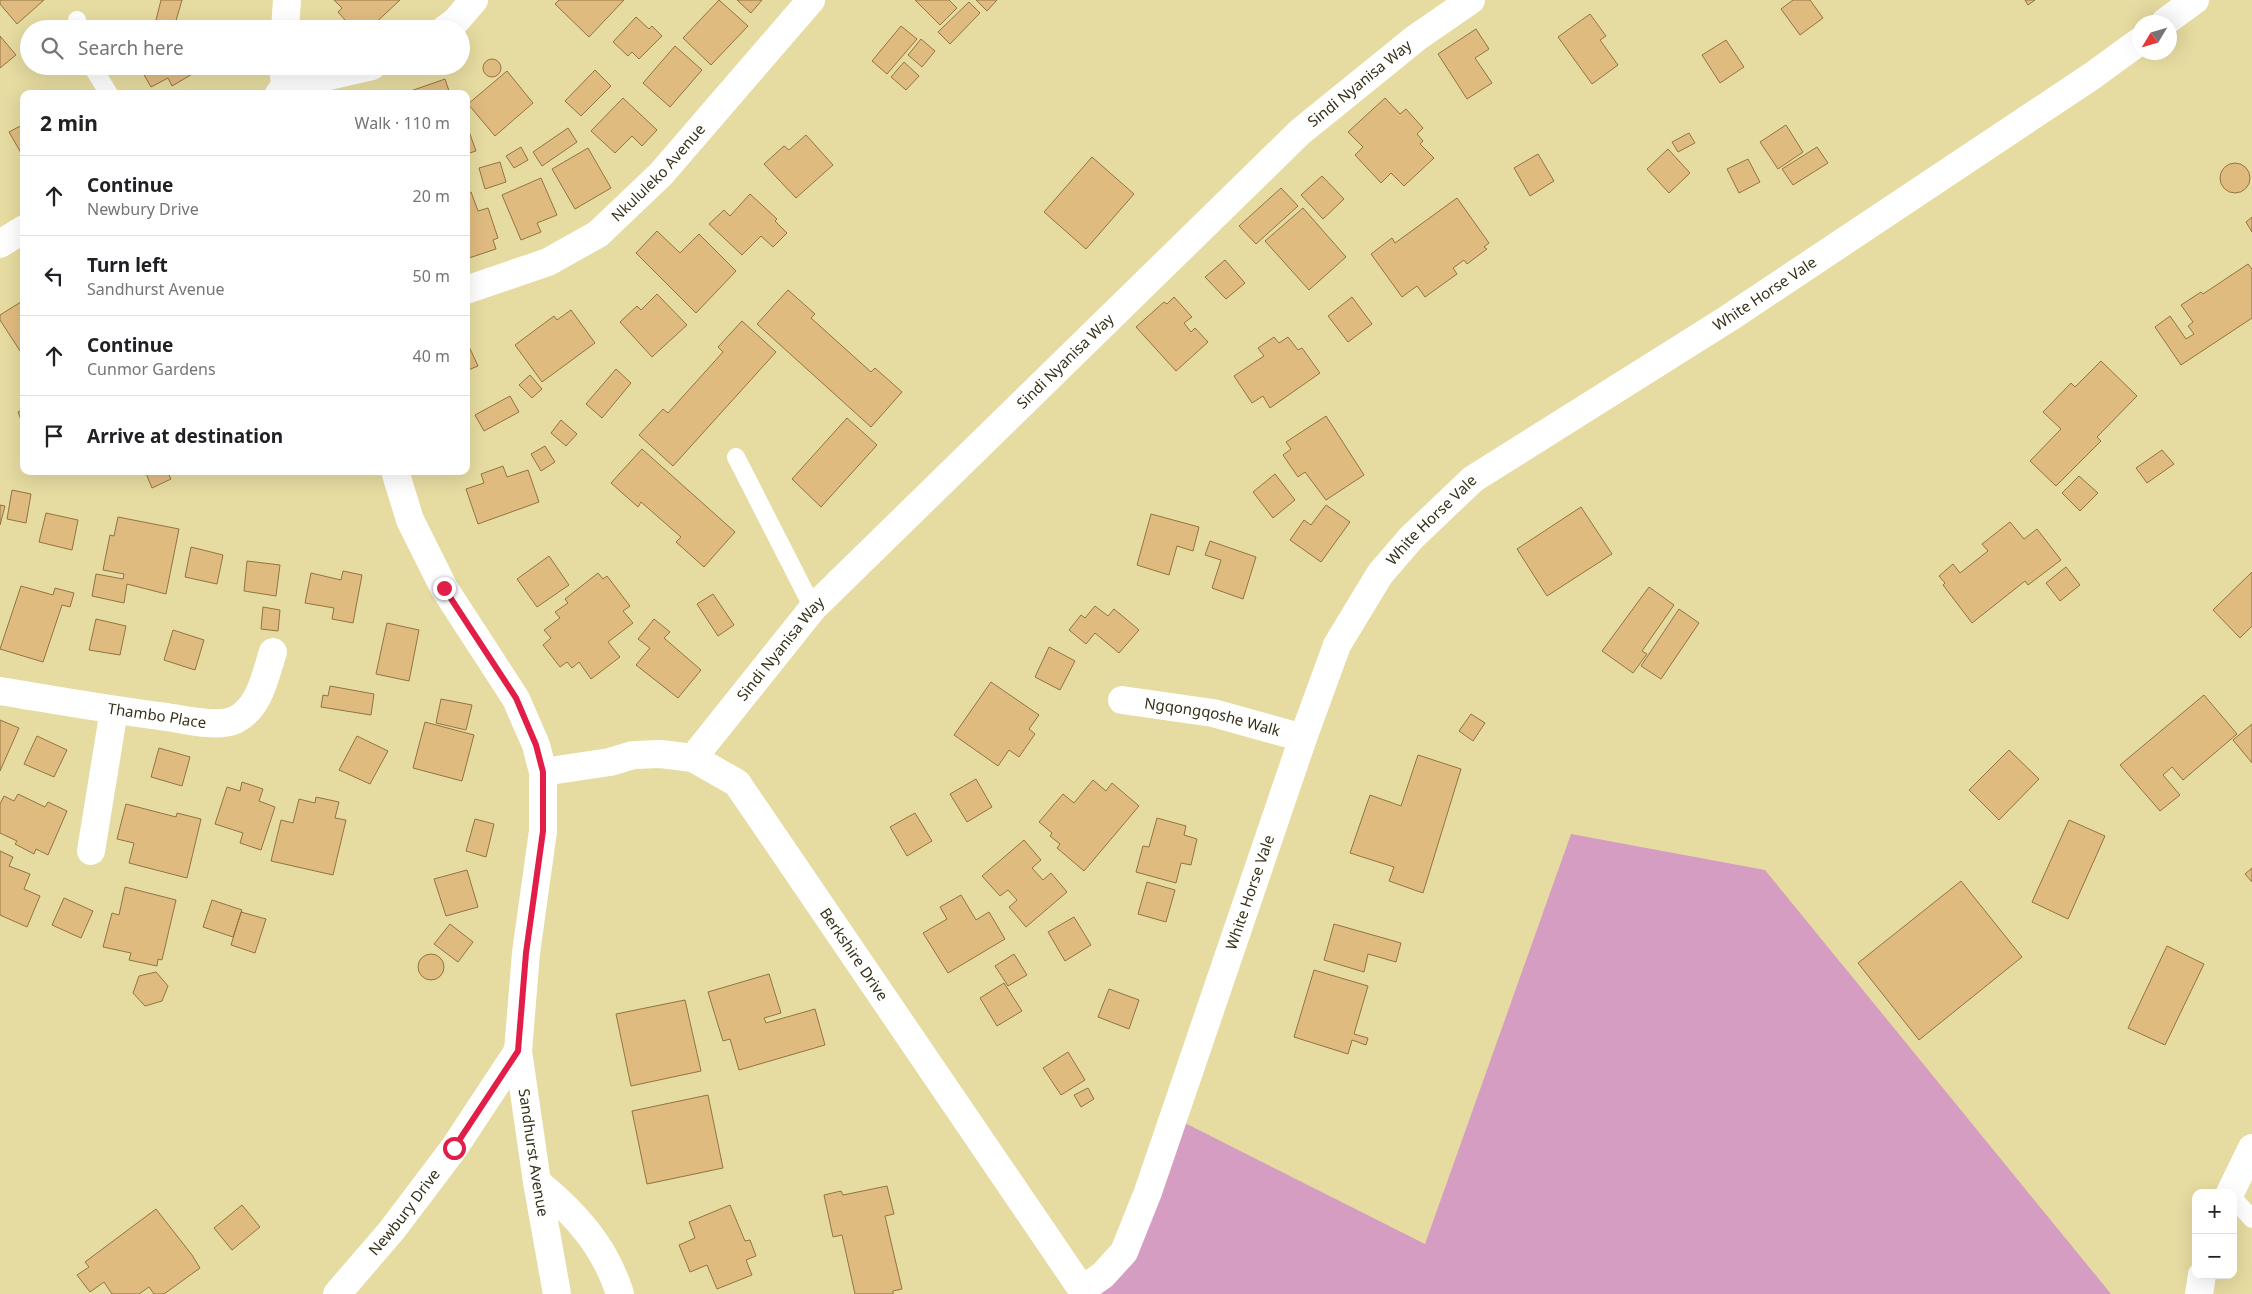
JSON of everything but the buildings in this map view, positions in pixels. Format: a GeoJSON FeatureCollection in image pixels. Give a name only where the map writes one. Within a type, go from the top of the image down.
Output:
{"type":"FeatureCollection","features":[{"type":"Feature","properties":{"kind":"street"},"geometry":{"type":"LineString","coordinates":[[285,20],[286,0]]}},
{"type":"Feature","properties":{"kind":"street"},"geometry":{"type":"LineString","coordinates":[[456,20],[474,0]]}},
{"type":"Feature","properties":{"kind":"street","name":"Nkululeko Avenue"},"geometry":{"type":"LineString","coordinates":[[470,289],[548,262],[598,234],[661,174],[812,0]]}},
{"type":"Feature","properties":{"kind":"street","name":"Sindi Nyanisa Way"},"geometry":{"type":"LineString","coordinates":[[693,758],[812,608],[1300,132],[1416,38],[1471,0]]}},
{"type":"Feature","properties":{"kind":"street"},"geometry":{"type":"LineString","coordinates":[[2174,15],[2195,0]]}},
{"type":"Feature","properties":{"kind":"street","name":"White Horse Vale"},"geometry":{"type":"LineString","coordinates":[[1083,1292],[1103,1275],[1124,1252],[1148,1192],[1303,738],[1337,645],[1380,574],[1411,538],[1473,479],[1737,313],[2092,76],[2132,47]]}},
{"type":"Feature","properties":{"kind":"street"},"geometry":{"type":"LineString","coordinates":[[283,85],[330,75]]}},
{"type":"Feature","properties":{"kind":"street"},"geometry":{"type":"LineString","coordinates":[[0,244],[20,232]]}},
{"type":"Feature","properties":{"kind":"street","name":"Sandhurst Avenue"},"geometry":{"type":"LineString","coordinates":[[396,475],[410,520],[444,588],[516,698],[536,745],[543,772],[543,831],[526,953],[518,1051],[537,1182],[557,1294]]}},
{"type":"Feature","properties":{"kind":"street","name":"Thambo Place"},"geometry":{"type":"LineString","coordinates":[[0,691],[114,710],[209,723],[234,721],[250,710],[257,697],[273,652]]}},
{"type":"Feature","properties":{"kind":"street","name":"Ngqongqoshe Walk"},"geometry":{"type":"LineString","coordinates":[[1122,700],[1213,713],[1303,738]]}},
{"type":"Feature","properties":{"kind":"street"},"geometry":{"type":"LineString","coordinates":[[91,851],[114,710]]}},
{"type":"Feature","properties":{"kind":"street","name":"Berkshire Drive"},"geometry":{"type":"LineString","coordinates":[[543,772],[610,762],[633,755],[661,754],[693,758],[737,783],[758,811],[1083,1292]]}},
{"type":"Feature","properties":{"kind":"street","name":"Newbury Drive"},"geometry":{"type":"LineString","coordinates":[[337,1294],[392,1230],[454,1148],[518,1051]]}},
{"type":"Feature","properties":{"kind":"street"},"geometry":{"type":"LineString","coordinates":[[2232,1189],[2252,1148]]}},
{"type":"Feature","properties":{"kind":"street"},"geometry":{"type":"LineString","coordinates":[[537,1182],[562,1202],[597,1242],[620,1294]]}},
{"type":"Feature","properties":{"kind":"street"},"geometry":{"type":"LineString","coordinates":[[2198,1294],[2201,1279]]}},
{"type":"Feature","properties":{"kind":"lane"},"geometry":{"type":"LineString","coordinates":[[97,75],[107,90]]}},
{"type":"Feature","properties":{"kind":"lane"},"geometry":{"type":"LineString","coordinates":[[736,457],[812,608]]}},
{"type":"Feature","properties":{"kind":"lane"},"geometry":{"type":"LineString","coordinates":[[2237,1202],[2252,1219]]}},
{"type":"Feature","properties":{"kind":"shaded area"},"geometry":{"type":"Polygon","coordinates":[[[1571,834],[1765,870],[2111,1294],[1082,1294],[1107,1274],[1175,1118],[1425,1244],[1571,834]]]}},
{"type":"Feature","properties":{"kind":"route"},"geometry":{"type":"LineString","coordinates":[[444,588],[516,698],[536,745],[543,772],[543,831],[526,953],[518,1051],[454,1148]]}}]}
